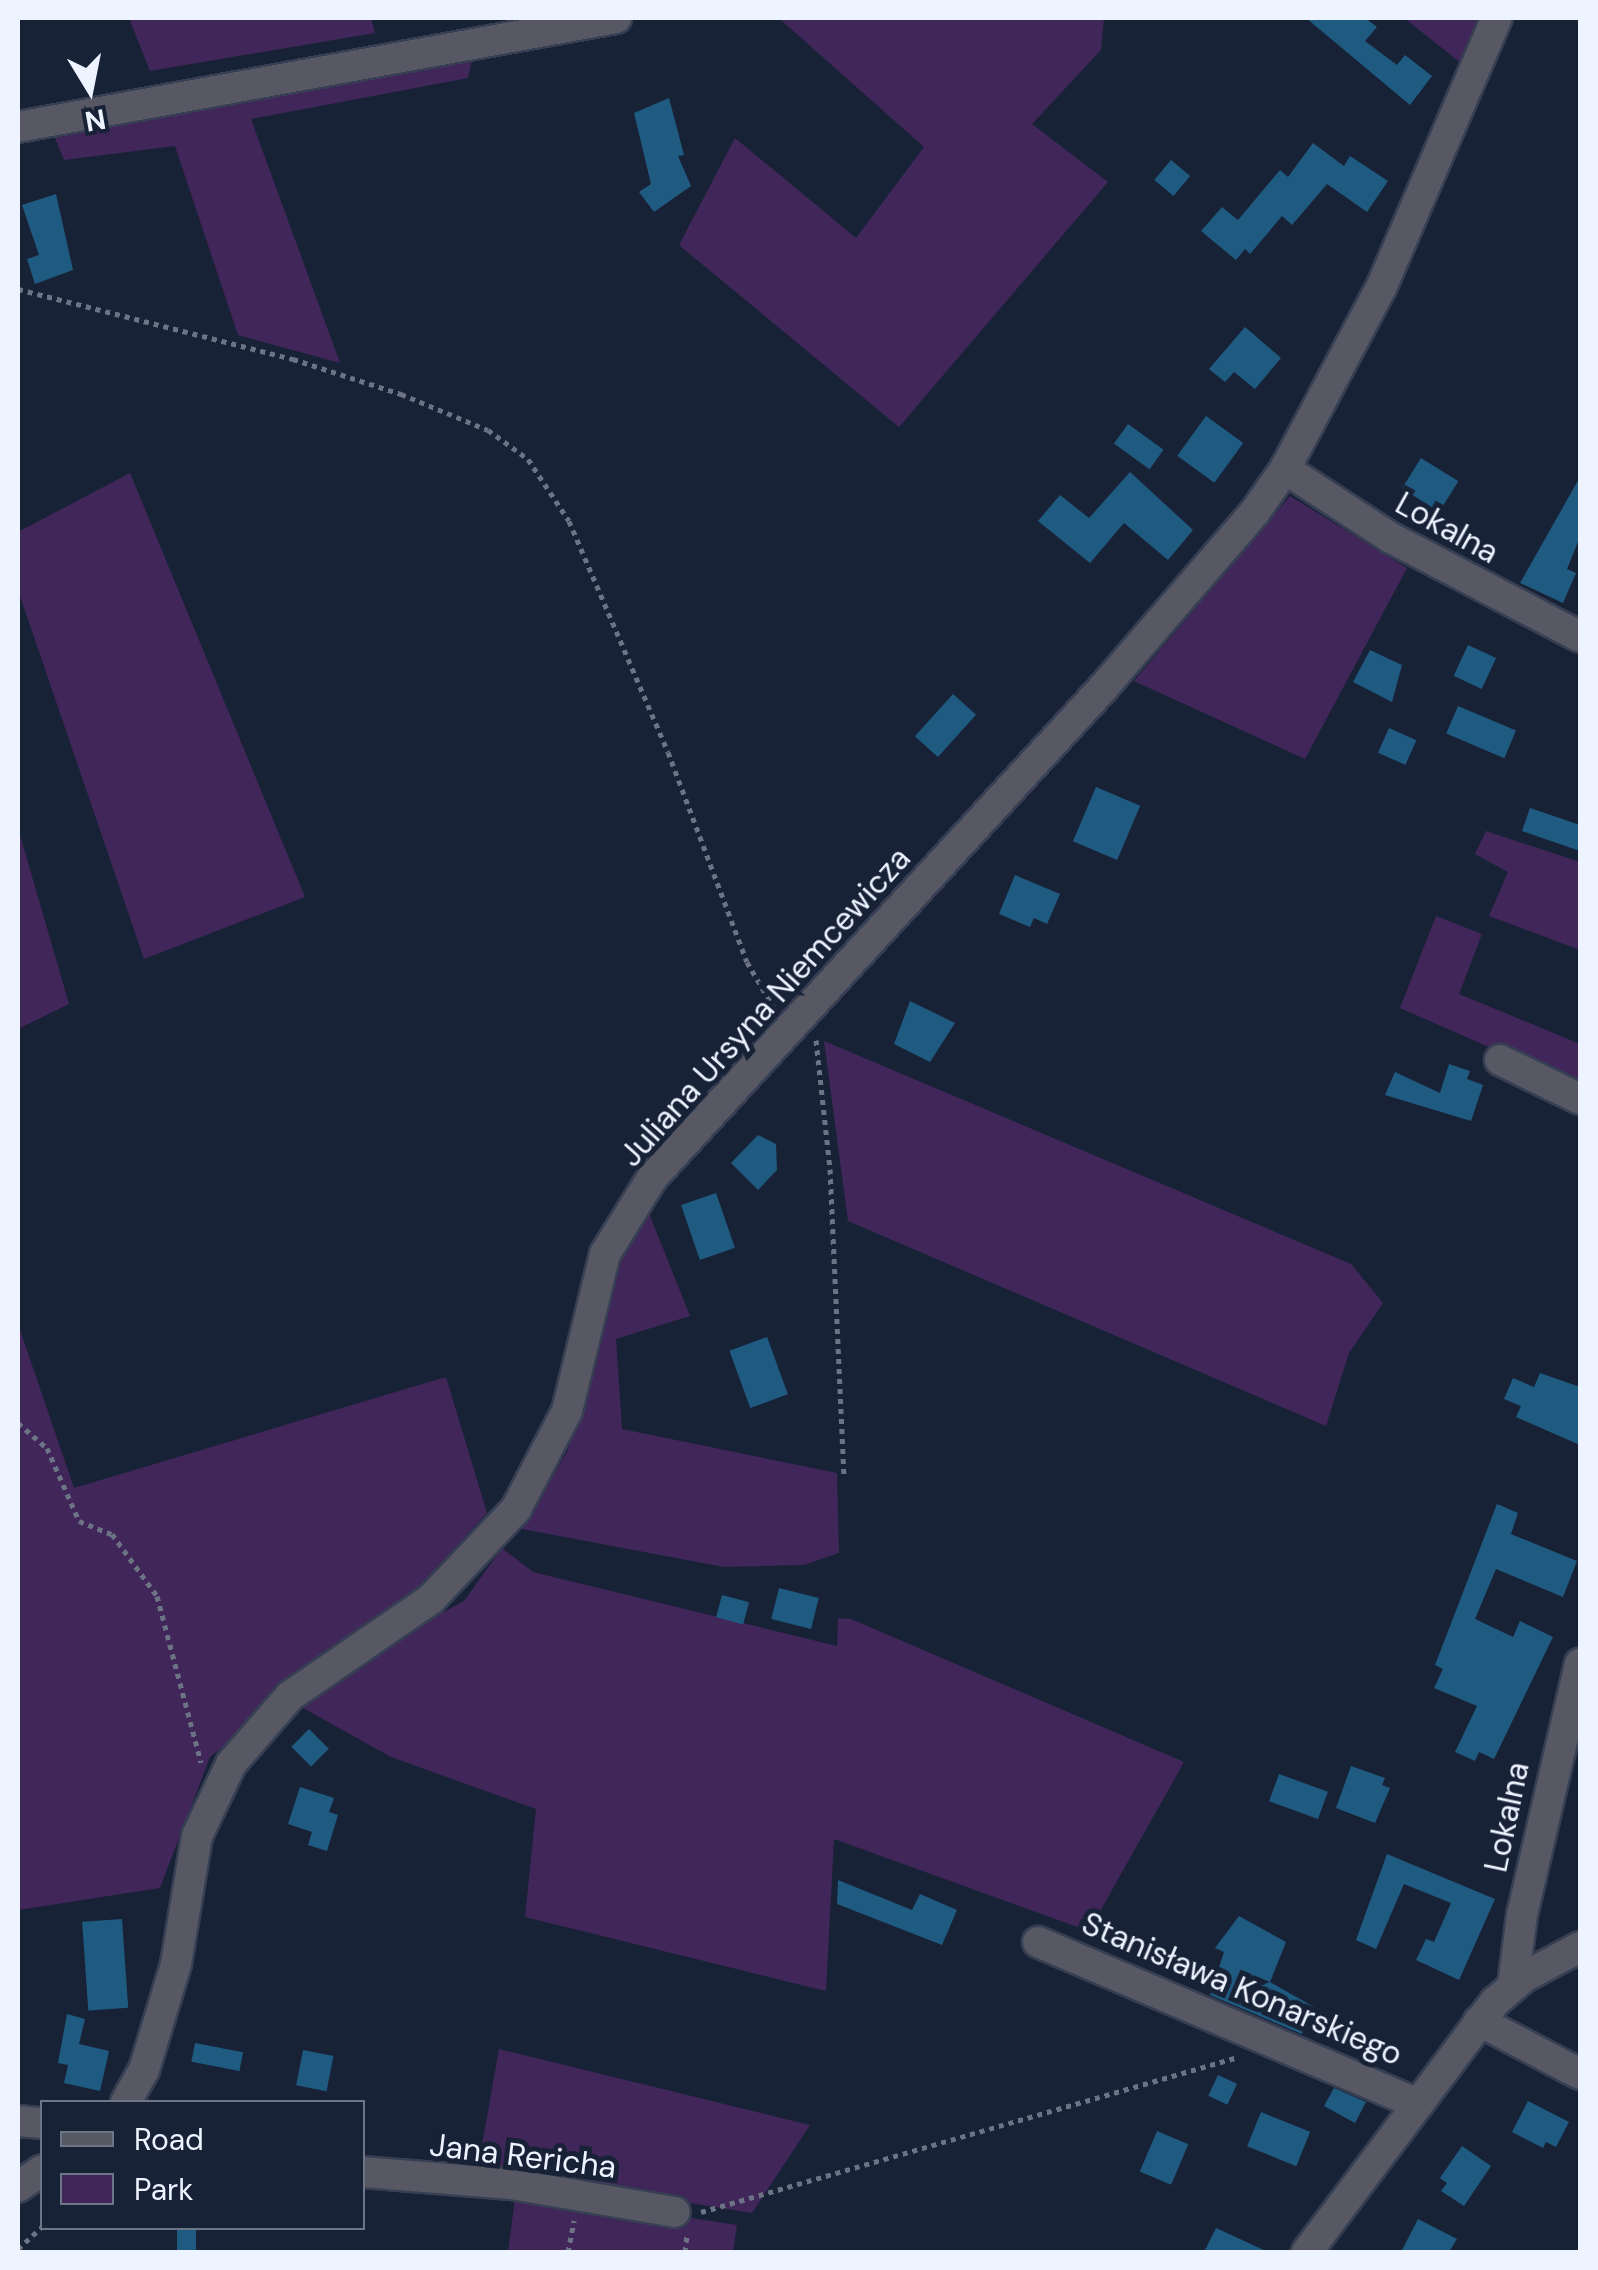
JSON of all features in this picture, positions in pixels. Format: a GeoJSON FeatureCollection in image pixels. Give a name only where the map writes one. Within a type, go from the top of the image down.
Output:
{"type":"FeatureCollection","features":[{"type":"Feature","properties":{"kind":"street"},"geometry":{"type":"LineString","coordinates":[[18,128],[616,18]]}},
{"type":"Feature","properties":{"kind":"street","name":"Juliana Ursyna Niemcewicza"},"geometry":{"type":"LineString","coordinates":[[127,2100],[144,2070],[176,1964],[188,1868],[212,1798],[252,1734],[290,1696],[431,1599],[516,1509],[567,1412],[595,1286],[620,1224],[652,1178],[802,1034],[1193,588],[1286,469],[1382,288],[1497,18]]}},
{"type":"Feature","properties":{"kind":"street","name":"Lokalna"},"geometry":{"type":"LineString","coordinates":[[1286,469],[1391,538],[1580,637]]}},
{"type":"Feature","properties":{"kind":"street"},"geometry":{"type":"LineString","coordinates":[[1500,1060],[1580,1099]]}},
{"type":"Feature","properties":{"kind":"street","name":"Lokalna"},"geometry":{"type":"LineString","coordinates":[[1513,1985],[1526,1896],[1580,1664]]}},
{"type":"Feature","properties":{"kind":"street","name":"Stanisława Konarskiego"},"geometry":{"type":"LineString","coordinates":[[1038,1942],[1278,2041],[1418,2104]]}},
{"type":"Feature","properties":{"kind":"street","name":"Stanisława Konarskiego"},"geometry":{"type":"LineString","coordinates":[[1307,2252],[1479,2021],[1513,1985],[1580,1947]]}},
{"type":"Feature","properties":{"kind":"street"},"geometry":{"type":"LineString","coordinates":[[1479,2021],[1580,2074]]}},
{"type":"Feature","properties":{"kind":"street"},"geometry":{"type":"LineString","coordinates":[[18,2187],[40,2171]]}},
{"type":"Feature","properties":{"kind":"street","name":"Jana Rericha"},"geometry":{"type":"LineString","coordinates":[[374,2173],[510,2184],[675,2212]]}},
{"type":"Feature","properties":{"kind":"path"},"geometry":{"type":"LineString","coordinates":[[18,289],[293,359],[401,394],[488,430],[528,460],[569,521],[668,752],[747,962],[802,1034],[830,1169],[844,1476]]}},
{"type":"Feature","properties":{"kind":"path"},"geometry":{"type":"LineString","coordinates":[[18,1424],[48,1448],[79,1521],[112,1534],[158,1596],[212,1798]]}},
{"type":"Feature","properties":{"kind":"path"},"geometry":{"type":"LineString","coordinates":[[675,2212],[691,2215],[1004,2130],[1278,2041]]}},
{"type":"Feature","properties":{"kind":"path"},"geometry":{"type":"LineString","coordinates":[[18,2249],[40,2229]]}},
{"type":"Feature","properties":{"kind":"green space"},"geometry":{"type":"Polygon","coordinates":[[[129,18],[371,18],[375,33],[150,71],[129,18]]]}},
{"type":"Feature","properties":{"kind":"green space"},"geometry":{"type":"Polygon","coordinates":[[[1104,18],[1101,50],[1032,124],[1108,182],[899,427],[679,245],[735,138],[856,238],[924,147],[781,20],[1104,18]]]}},
{"type":"Feature","properties":{"kind":"green space"},"geometry":{"type":"Polygon","coordinates":[[[1404,18],[1486,18],[1466,67],[1404,18]]]}},
{"type":"Feature","properties":{"kind":"green space"},"geometry":{"type":"Polygon","coordinates":[[[473,55],[468,78],[251,119],[340,363],[238,335],[175,146],[64,160],[55,138],[473,55]]]}},
{"type":"Feature","properties":{"kind":"green space"},"geometry":{"type":"Polygon","coordinates":[[[130,473],[305,897],[144,959],[18,590],[18,532],[130,473]]]}},
{"type":"Feature","properties":{"kind":"green space"},"geometry":{"type":"Polygon","coordinates":[[[1290,496],[1407,568],[1305,759],[1134,681],[1290,496]]]}},
{"type":"Feature","properties":{"kind":"green space"},"geometry":{"type":"Polygon","coordinates":[[[18,828],[69,1004],[18,1029],[18,828]]]}},
{"type":"Feature","properties":{"kind":"green space"},"geometry":{"type":"Polygon","coordinates":[[[1486,831],[1580,862],[1580,950],[1489,916],[1508,872],[1475,854],[1486,831]]]}},
{"type":"Feature","properties":{"kind":"green space"},"geometry":{"type":"Polygon","coordinates":[[[1436,916],[1482,934],[1459,994],[1580,1044],[1580,1087],[1400,1008],[1436,916]]]}},
{"type":"Feature","properties":{"kind":"green space"},"geometry":{"type":"Polygon","coordinates":[[[824,1041],[1351,1264],[1383,1303],[1349,1353],[1326,1426],[848,1221],[824,1041]]]}},
{"type":"Feature","properties":{"kind":"green space"},"geometry":{"type":"Polygon","coordinates":[[[646,1206],[690,1316],[616,1339],[622,1429],[837,1473],[839,1553],[804,1565],[724,1567],[522,1529],[568,1450],[624,1235],[646,1206]]]}},
{"type":"Feature","properties":{"kind":"green space"},"geometry":{"type":"Polygon","coordinates":[[[18,1324],[74,1488],[446,1377],[487,1513],[418,1588],[210,1757],[160,1888],[18,1910],[18,1324]]]}},
{"type":"Feature","properties":{"kind":"green space"},"geometry":{"type":"Polygon","coordinates":[[[502,1548],[533,1572],[837,1646],[838,1618],[851,1619],[1184,1762],[1089,1931],[834,1839],[826,1991],[525,1917],[536,1809],[391,1757],[303,1708],[400,1636],[464,1601],[502,1548]]]}},
{"type":"Feature","properties":{"kind":"green space"},"geometry":{"type":"Polygon","coordinates":[[[499,2049],[810,2125],[752,2213],[501,2173],[481,2151],[499,2049]]]}},
{"type":"Feature","properties":{"kind":"green space"},"geometry":{"type":"Polygon","coordinates":[[[516,2191],[737,2225],[733,2252],[508,2252],[516,2191]]]}},
{"type":"Feature","properties":{"kind":"building"},"geometry":{"type":"Polygon","coordinates":[[[1306,18],[1365,18],[1377,27],[1365,41],[1397,65],[1405,55],[1432,76],[1410,105],[1306,18]]]}},
{"type":"Feature","properties":{"kind":"building"},"geometry":{"type":"Polygon","coordinates":[[[669,98],[684,155],[678,156],[691,186],[654,212],[639,192],[651,184],[634,113],[669,98]]]}},
{"type":"Feature","properties":{"kind":"building"},"geometry":{"type":"Polygon","coordinates":[[[1313,143],[1344,166],[1350,156],[1388,181],[1367,212],[1327,184],[1292,225],[1282,216],[1250,254],[1245,249],[1236,260],[1201,231],[1222,207],[1238,220],[1280,170],[1288,177],[1313,143]]]}},
{"type":"Feature","properties":{"kind":"building"},"geometry":{"type":"Polygon","coordinates":[[[1171,160],[1190,176],[1173,196],[1154,180],[1171,160]]]}},
{"type":"Feature","properties":{"kind":"building"},"geometry":{"type":"Polygon","coordinates":[[[56,194],[73,270],[35,284],[27,259],[39,255],[22,205],[56,194]]]}},
{"type":"Feature","properties":{"kind":"building"},"geometry":{"type":"Polygon","coordinates":[[[1245,327],[1281,358],[1255,389],[1234,372],[1225,382],[1209,369],[1245,327]]]}},
{"type":"Feature","properties":{"kind":"building"},"geometry":{"type":"Polygon","coordinates":[[[1206,416],[1243,443],[1214,483],[1177,456],[1206,416]]]}},
{"type":"Feature","properties":{"kind":"building"},"geometry":{"type":"Polygon","coordinates":[[[1128,424],[1164,450],[1149,469],[1114,443],[1128,424]]]}},
{"type":"Feature","properties":{"kind":"building"},"geometry":{"type":"Polygon","coordinates":[[[1421,458],[1458,481],[1439,512],[1402,489],[1421,458]]]}},
{"type":"Feature","properties":{"kind":"building"},"geometry":{"type":"Polygon","coordinates":[[[1130,472],[1193,530],[1168,560],[1124,523],[1090,563],[1038,521],[1060,495],[1089,518],[1130,472]]]}},
{"type":"Feature","properties":{"kind":"building"},"geometry":{"type":"Polygon","coordinates":[[[1580,477],[1580,537],[1567,569],[1576,573],[1563,603],[1520,583],[1580,477]]]}},
{"type":"Feature","properties":{"kind":"building"},"geometry":{"type":"Polygon","coordinates":[[[1468,645],[1496,658],[1482,689],[1454,676],[1468,645]]]}},
{"type":"Feature","properties":{"kind":"building"},"geometry":{"type":"Polygon","coordinates":[[[1370,650],[1402,665],[1392,702],[1353,682],[1370,650]]]}},
{"type":"Feature","properties":{"kind":"building"},"geometry":{"type":"Polygon","coordinates":[[[953,694],[976,715],[938,757],[915,736],[953,694]]]}},
{"type":"Feature","properties":{"kind":"building"},"geometry":{"type":"Polygon","coordinates":[[[1458,706],[1516,731],[1504,758],[1446,734],[1458,706]]]}},
{"type":"Feature","properties":{"kind":"building"},"geometry":{"type":"Polygon","coordinates":[[[1389,728],[1416,740],[1405,765],[1378,753],[1389,728]]]}},
{"type":"Feature","properties":{"kind":"building"},"geometry":{"type":"Polygon","coordinates":[[[1096,787],[1140,806],[1117,860],[1073,841],[1096,787]]]}},
{"type":"Feature","properties":{"kind":"building"},"geometry":{"type":"Polygon","coordinates":[[[1530,808],[1580,825],[1580,851],[1522,831],[1530,808]]]}},
{"type":"Feature","properties":{"kind":"building"},"geometry":{"type":"Polygon","coordinates":[[[1015,875],[1060,894],[1047,924],[1034,918],[1030,927],[999,914],[1015,875]]]}},
{"type":"Feature","properties":{"kind":"building"},"geometry":{"type":"Polygon","coordinates":[[[910,1001],[955,1023],[930,1062],[894,1044],[910,1001]]]}},
{"type":"Feature","properties":{"kind":"building"},"geometry":{"type":"Polygon","coordinates":[[[1449,1064],[1470,1071],[1467,1079],[1483,1085],[1471,1121],[1385,1095],[1395,1072],[1440,1093],[1449,1064]]]}},
{"type":"Feature","properties":{"kind":"building"},"geometry":{"type":"Polygon","coordinates":[[[758,1135],[776,1144],[777,1170],[758,1190],[731,1163],[758,1135]]]}},
{"type":"Feature","properties":{"kind":"building"},"geometry":{"type":"Polygon","coordinates":[[[716,1193],[735,1248],[700,1260],[681,1205],[716,1193]]]}},
{"type":"Feature","properties":{"kind":"building"},"geometry":{"type":"Polygon","coordinates":[[[767,1337],[788,1394],[750,1408],[729,1351],[767,1337]]]}},
{"type":"Feature","properties":{"kind":"building"},"geometry":{"type":"Polygon","coordinates":[[[1540,1373],[1580,1387],[1580,1445],[1516,1417],[1521,1406],[1504,1399],[1513,1378],[1534,1387],[1540,1373]]]}},
{"type":"Feature","properties":{"kind":"building"},"geometry":{"type":"Polygon","coordinates":[[[1497,1504],[1518,1513],[1511,1534],[1577,1561],[1563,1597],[1496,1569],[1475,1619],[1513,1637],[1520,1621],[1553,1637],[1494,1759],[1479,1752],[1475,1761],[1455,1752],[1477,1706],[1434,1688],[1443,1669],[1435,1665],[1497,1504]]]}},
{"type":"Feature","properties":{"kind":"building"},"geometry":{"type":"Polygon","coordinates":[[[779,1588],[819,1598],[811,1629],[771,1619],[779,1588]]]}},
{"type":"Feature","properties":{"kind":"building"},"geometry":{"type":"Polygon","coordinates":[[[722,1595],[749,1602],[743,1624],[716,1617],[722,1595]]]}},
{"type":"Feature","properties":{"kind":"building"},"geometry":{"type":"Polygon","coordinates":[[[309,1729],[329,1749],[311,1766],[291,1747],[309,1729]]]}},
{"type":"Feature","properties":{"kind":"building"},"geometry":{"type":"Polygon","coordinates":[[[1351,1766],[1385,1778],[1382,1785],[1390,1788],[1375,1823],[1336,1808],[1351,1766]]]}},
{"type":"Feature","properties":{"kind":"building"},"geometry":{"type":"Polygon","coordinates":[[[1279,1774],[1328,1792],[1318,1819],[1269,1801],[1279,1774]]]}},
{"type":"Feature","properties":{"kind":"building"},"geometry":{"type":"Polygon","coordinates":[[[300,1787],[334,1798],[329,1812],[338,1815],[327,1851],[308,1845],[312,1832],[288,1824],[300,1787]]]}},
{"type":"Feature","properties":{"kind":"building"},"geometry":{"type":"Polygon","coordinates":[[[1387,1854],[1495,1899],[1459,1980],[1416,1960],[1426,1939],[1434,1942],[1451,1903],[1404,1884],[1376,1949],[1356,1940],[1387,1854]]]}},
{"type":"Feature","properties":{"kind":"building"},"geometry":{"type":"Polygon","coordinates":[[[838,1880],[912,1910],[920,1894],[957,1910],[942,1945],[837,1904],[838,1880]]]}},
{"type":"Feature","properties":{"kind":"building"},"geometry":{"type":"Polygon","coordinates":[[[1239,1916],[1286,1942],[1270,1982],[1314,2007],[1302,2034],[1210,1995],[1224,1952],[1215,1948],[1239,1916]]]}},
{"type":"Feature","properties":{"kind":"building"},"geometry":{"type":"Polygon","coordinates":[[[122,1919],[128,2008],[88,2011],[82,1922],[122,1919]]]}},
{"type":"Feature","properties":{"kind":"building"},"geometry":{"type":"Polygon","coordinates":[[[67,2014],[85,2019],[79,2044],[109,2051],[100,2091],[64,2083],[68,2065],[58,2063],[67,2014]]]}},
{"type":"Feature","properties":{"kind":"building"},"geometry":{"type":"Polygon","coordinates":[[[195,2043],[243,2052],[239,2071],[191,2062],[195,2043]]]}},
{"type":"Feature","properties":{"kind":"building"},"geometry":{"type":"Polygon","coordinates":[[[303,2050],[333,2056],[327,2091],[296,2085],[303,2050]]]}},
{"type":"Feature","properties":{"kind":"building"},"geometry":{"type":"Polygon","coordinates":[[[1218,2075],[1237,2084],[1227,2105],[1208,2096],[1218,2075]]]}},
{"type":"Feature","properties":{"kind":"building"},"geometry":{"type":"Polygon","coordinates":[[[1334,2088],[1366,2102],[1355,2123],[1324,2106],[1334,2088]]]}},
{"type":"Feature","properties":{"kind":"building"},"geometry":{"type":"Polygon","coordinates":[[[1528,2101],[1569,2122],[1556,2147],[1546,2142],[1543,2148],[1512,2132],[1528,2101]]]}},
{"type":"Feature","properties":{"kind":"building"},"geometry":{"type":"Polygon","coordinates":[[[1261,2112],[1310,2132],[1296,2166],[1247,2146],[1261,2112]]]}},
{"type":"Feature","properties":{"kind":"building"},"geometry":{"type":"Polygon","coordinates":[[[1157,2131],[1188,2144],[1171,2185],[1140,2172],[1157,2131]]]}},
{"type":"Feature","properties":{"kind":"building"},"geometry":{"type":"Polygon","coordinates":[[[1462,2146],[1491,2166],[1464,2206],[1441,2191],[1447,2183],[1440,2178],[1462,2146]]]}},
{"type":"Feature","properties":{"kind":"building"},"geometry":{"type":"Polygon","coordinates":[[[1418,2219],[1457,2239],[1449,2252],[1401,2252],[1418,2219]]]}},
{"type":"Feature","properties":{"kind":"building"},"geometry":{"type":"Polygon","coordinates":[[[1216,2228],[1268,2252],[1204,2252],[1216,2228]]]}},
{"type":"Feature","properties":{"kind":"building"},"geometry":{"type":"Polygon","coordinates":[[[177,2230],[196,2230],[196,2252],[177,2252],[177,2230]]]}}]}
